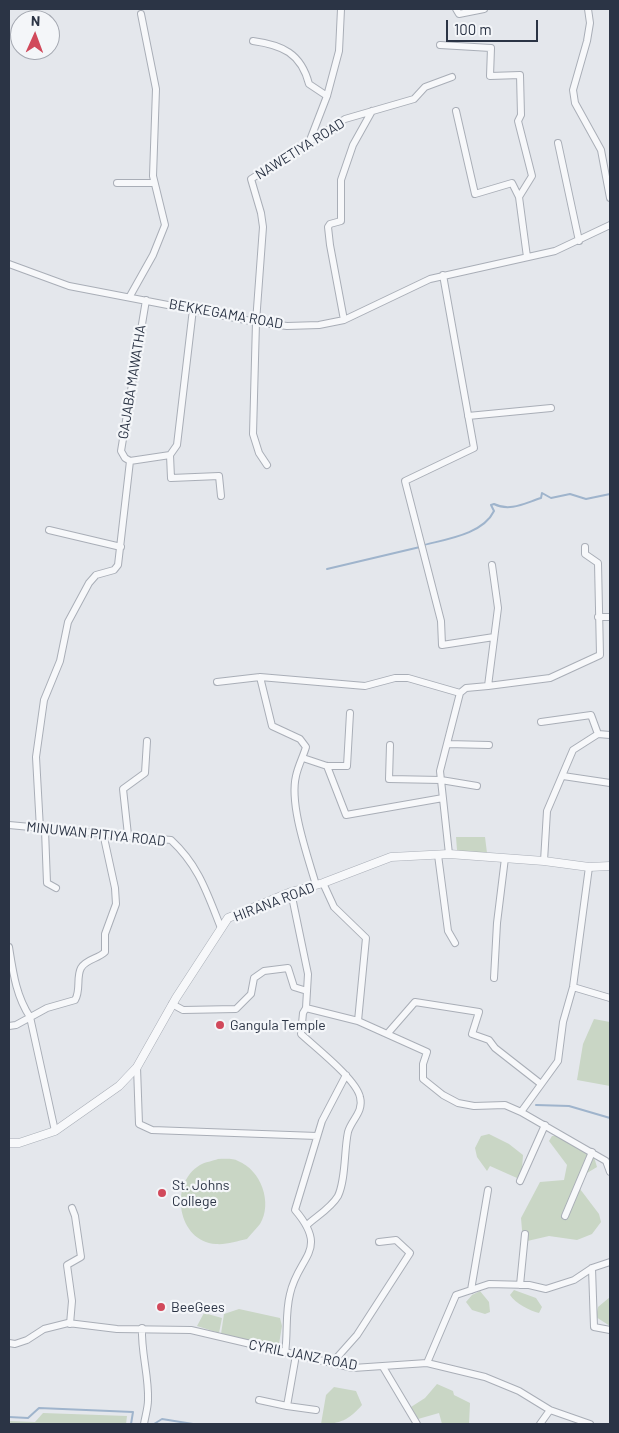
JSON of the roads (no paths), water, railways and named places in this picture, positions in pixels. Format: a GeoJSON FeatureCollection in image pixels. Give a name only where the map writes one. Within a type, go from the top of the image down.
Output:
{"type":"FeatureCollection","features":[{"type":"Feature","properties":{"kind":"street"},"geometry":{"type":"LineString","coordinates":[[310,140],[327,96],[339,51],[341,9]]}},
{"type":"Feature","properties":{"kind":"street"},"geometry":{"type":"LineString","coordinates":[[456,9],[459,14],[484,9]]}},
{"type":"Feature","properties":{"kind":"street"},"geometry":{"type":"LineString","coordinates":[[588,9],[590,23],[587,41],[573,90],[575,103],[601,150],[610,198]]}},
{"type":"Feature","properties":{"kind":"street"},"geometry":{"type":"LineString","coordinates":[[130,296],[153,255],[165,225],[154,182],[156,89],[141,14]]}},
{"type":"Feature","properties":{"kind":"street"},"geometry":{"type":"LineString","coordinates":[[253,40],[273,43],[287,50],[305,68],[309,84],[327,96]]}},
{"type":"Feature","properties":{"kind":"street"},"geometry":{"type":"LineString","coordinates":[[440,45],[491,48],[490,76],[520,75],[521,115],[518,121],[532,176],[519,197]]}},
{"type":"Feature","properties":{"kind":"street","name":"NAWETIYA ROAD"},"geometry":{"type":"LineString","coordinates":[[256,322],[263,228],[261,213],[251,179],[345,119],[414,99],[424,87],[452,76]]}},
{"type":"Feature","properties":{"kind":"street"},"geometry":{"type":"LineString","coordinates":[[344,320],[328,227],[330,224],[341,221],[341,180],[353,145],[372,111]]}},
{"type":"Feature","properties":{"kind":"street"},"geometry":{"type":"LineString","coordinates":[[456,111],[475,194],[512,183],[519,197],[527,257]]}},
{"type":"Feature","properties":{"kind":"street"},"geometry":{"type":"LineString","coordinates":[[558,143],[579,241]]}},
{"type":"Feature","properties":{"kind":"street"},"geometry":{"type":"LineString","coordinates":[[117,183],[154,182]]}},
{"type":"Feature","properties":{"kind":"street","name":"BEKKEGAMA ROAD"},"geometry":{"type":"LineString","coordinates":[[9,264],[69,286],[130,296],[256,322],[287,326],[319,325],[344,320],[443,275],[556,251],[610,225]]}},
{"type":"Feature","properties":{"kind":"street"},"geometry":{"type":"LineString","coordinates":[[443,275],[474,448],[405,481],[441,621],[442,645],[494,637]]}},
{"type":"Feature","properties":{"kind":"street","name":"GAJABA MAWATHA"},"geometry":{"type":"LineString","coordinates":[[146,300],[121,452],[130,461],[170,455]]}},
{"type":"Feature","properties":{"kind":"street"},"geometry":{"type":"LineString","coordinates":[[193,309],[177,445],[170,455],[171,478],[219,476],[222,496]]}},
{"type":"Feature","properties":{"kind":"street"},"geometry":{"type":"LineString","coordinates":[[256,322],[253,434],[259,453],[267,465]]}},
{"type":"Feature","properties":{"kind":"street"},"geometry":{"type":"LineString","coordinates":[[468,416],[551,408]]}},
{"type":"Feature","properties":{"kind":"street","name":"GAJABA MAWATHA"},"geometry":{"type":"LineString","coordinates":[[42,830],[36,757],[44,700],[60,660],[68,622],[96,575],[114,570],[118,565],[130,461]]}},
{"type":"Feature","properties":{"kind":"street"},"geometry":{"type":"LineString","coordinates":[[49,530],[121,547]]}},
{"type":"Feature","properties":{"kind":"street"},"geometry":{"type":"LineString","coordinates":[[449,854],[440,771],[460,693],[466,688],[550,678],[600,655],[598,563],[585,554],[585,547]]}},
{"type":"Feature","properties":{"kind":"street"},"geometry":{"type":"LineString","coordinates":[[488,686],[498,608],[492,565]]}},
{"type":"Feature","properties":{"kind":"street"},"geometry":{"type":"LineString","coordinates":[[598,617],[610,617]]}},
{"type":"Feature","properties":{"kind":"street"},"geometry":{"type":"LineString","coordinates":[[217,682],[260,677],[365,686],[395,678],[408,678],[460,693]]}},
{"type":"Feature","properties":{"kind":"street"},"geometry":{"type":"LineString","coordinates":[[260,677],[272,726],[300,738],[306,747],[296,776],[294,790],[300,831],[320,884],[334,907],[366,938],[358,1021]]}},
{"type":"Feature","properties":{"kind":"street"},"geometry":{"type":"LineString","coordinates":[[303,758],[327,766],[347,766],[350,713]]}},
{"type":"Feature","properties":{"kind":"street"},"geometry":{"type":"LineString","coordinates":[[541,722],[591,715],[598,734]]}},
{"type":"Feature","properties":{"kind":"street"},"geometry":{"type":"LineString","coordinates":[[544,861],[547,811],[573,750],[598,734],[610,735]]}},
{"type":"Feature","properties":{"kind":"street"},"geometry":{"type":"LineString","coordinates":[[128,835],[123,789],[145,773],[147,741]]}},
{"type":"Feature","properties":{"kind":"street"},"geometry":{"type":"LineString","coordinates":[[446,744],[489,745]]}},
{"type":"Feature","properties":{"kind":"street"},"geometry":{"type":"LineString","coordinates":[[390,745],[389,779],[441,780],[477,786]]}},
{"type":"Feature","properties":{"kind":"street"},"geometry":{"type":"LineString","coordinates":[[327,766],[346,815],[443,798]]}},
{"type":"Feature","properties":{"kind":"street"},"geometry":{"type":"LineString","coordinates":[[563,776],[610,783]]}},
{"type":"Feature","properties":{"kind":"street","name":"MINUWAN PITIYA ROAD"},"geometry":{"type":"LineString","coordinates":[[9,826],[171,840],[185,853],[199,873],[221,928]]}},
{"type":"Feature","properties":{"kind":"street"},"geometry":{"type":"LineString","coordinates":[[42,830],[47,882],[56,888]]}},
{"type":"Feature","properties":{"kind":"street"},"geometry":{"type":"LineString","coordinates":[[9,1026],[16,1026],[47,1008],[75,1000],[78,996],[80,968],[87,961],[100,957],[105,952],[105,934],[116,904],[115,888],[103,834]]}},
{"type":"Feature","properties":{"kind":"street","name":"HIRANA ROAD"},"geometry":{"type":"LineString","coordinates":[[9,1143],[19,1143],[55,1131],[120,1086],[137,1067],[172,1004],[228,918],[291,892],[320,884],[391,857],[449,854],[544,861],[589,867],[610,866]]}},
{"type":"Feature","properties":{"kind":"street"},"geometry":{"type":"LineString","coordinates":[[438,855],[448,931],[455,943]]}},
{"type":"Feature","properties":{"kind":"street"},"geometry":{"type":"LineString","coordinates":[[494,978],[497,923],[505,858]]}},
{"type":"Feature","properties":{"kind":"street"},"geometry":{"type":"LineString","coordinates":[[521,1112],[558,1061],[563,1022],[572,986],[589,867]]}},
{"type":"Feature","properties":{"kind":"street"},"geometry":{"type":"LineString","coordinates":[[291,892],[308,974],[306,1008],[303,1013],[301,1034],[346,1075],[360,1097],[360,1110],[348,1133],[346,1158],[338,1196],[307,1225]]}},
{"type":"Feature","properties":{"kind":"street"},"geometry":{"type":"LineString","coordinates":[[9,947],[17,990],[22,1006],[30,1017],[55,1131]]}},
{"type":"Feature","properties":{"kind":"street"},"geometry":{"type":"LineString","coordinates":[[172,1004],[183,1010],[208,1012],[236,1009],[251,994],[254,978],[259,974],[264,971],[288,968],[294,987],[307,991]]}},
{"type":"Feature","properties":{"kind":"street"},"geometry":{"type":"LineString","coordinates":[[572,986],[610,998]]}},
{"type":"Feature","properties":{"kind":"street"},"geometry":{"type":"LineString","coordinates":[[388,1033],[415,1002],[479,1012],[472,1034],[489,1040],[495,1048],[541,1084]]}},
{"type":"Feature","properties":{"kind":"street"},"geometry":{"type":"LineString","coordinates":[[306,1008],[358,1021],[427,1052],[423,1064],[423,1079],[443,1095],[458,1103],[474,1106],[505,1105],[521,1112],[606,1161],[610,1172]]}},
{"type":"Feature","properties":{"kind":"street"},"geometry":{"type":"LineString","coordinates":[[137,1067],[139,1124],[152,1130],[317,1136]]}},
{"type":"Feature","properties":{"kind":"street"},"geometry":{"type":"LineString","coordinates":[[285,1353],[286,1315],[290,1291],[312,1243],[307,1225],[295,1210],[322,1121],[346,1075]]}},
{"type":"Feature","properties":{"kind":"street"},"geometry":{"type":"LineString","coordinates":[[520,1180],[545,1125]]}},
{"type":"Feature","properties":{"kind":"street"},"geometry":{"type":"LineString","coordinates":[[565,1216],[592,1152]]}},
{"type":"Feature","properties":{"kind":"street"},"geometry":{"type":"LineString","coordinates":[[471,1290],[488,1190]]}},
{"type":"Feature","properties":{"kind":"street"},"geometry":{"type":"LineString","coordinates":[[70,1324],[72,1301],[67,1265],[81,1257],[75,1216],[72,1208]]}},
{"type":"Feature","properties":{"kind":"street"},"geometry":{"type":"LineString","coordinates":[[520,1285],[525,1234]]}},
{"type":"Feature","properties":{"kind":"street"},"geometry":{"type":"LineString","coordinates":[[333,1362],[362,1328],[410,1253],[396,1240],[378,1242]]}},
{"type":"Feature","properties":{"kind":"street"},"geometry":{"type":"LineString","coordinates":[[427,1363],[456,1295],[489,1284],[520,1285],[546,1290],[574,1280],[592,1268],[610,1262]]}},
{"type":"Feature","properties":{"kind":"street"},"geometry":{"type":"LineString","coordinates":[[592,1268],[594,1327],[610,1330]]}},
{"type":"Feature","properties":{"kind":"street","name":"CYRIL JANZ ROAD"},"geometry":{"type":"LineString","coordinates":[[9,1343],[15,1344],[28,1340],[44,1328],[70,1324],[117,1329],[191,1330],[353,1368],[383,1367],[409,1362],[427,1363],[485,1377],[519,1391],[550,1410],[590,1424]]}},
{"type":"Feature","properties":{"kind":"street"},"geometry":{"type":"LineString","coordinates":[[142,1328],[141,1348],[146,1368],[148,1401],[144,1424]]}},
{"type":"Feature","properties":{"kind":"street"},"geometry":{"type":"LineString","coordinates":[[287,1406],[296,1355]]}},
{"type":"Feature","properties":{"kind":"street"},"geometry":{"type":"LineString","coordinates":[[383,1367],[416,1424]]}},
{"type":"Feature","properties":{"kind":"street"},"geometry":{"type":"LineString","coordinates":[[259,1400],[316,1410]]}},
{"type":"Feature","properties":{"kind":"street"},"geometry":{"type":"LineString","coordinates":[[540,1424],[550,1410]]}},
{"type":"Feature","properties":{"kind":"waterway"},"geometry":{"type":"LineString","coordinates":[[424,545],[453,538],[482,525],[494,511],[491,505],[494,504],[506,507],[518,506],[541,498],[542,493],[551,498],[570,494],[586,499],[610,494]]}},
{"type":"Feature","properties":{"kind":"waterway"},"geometry":{"type":"LineString","coordinates":[[327,569],[420,547]]}},
{"type":"Feature","properties":{"kind":"waterway"},"geometry":{"type":"LineString","coordinates":[[536,1105],[569,1106],[610,1118]]}},
{"type":"Feature","properties":{"kind":"waterway"},"geometry":{"type":"LineString","coordinates":[[9,1417],[28,1418],[39,1408],[133,1412],[131,1424]]}},
{"type":"Feature","properties":{"kind":"waterway"},"geometry":{"type":"LineString","coordinates":[[154,1424],[162,1419],[193,1424]]}},
{"type":"Feature","properties":{"kind":"place","name":"Gangula Temple"},"geometry":{"type":"Point","coordinates":[220,1025]}},
{"type":"Feature","properties":{"kind":"place","name":"St. Johns College"},"geometry":{"type":"Point","coordinates":[162,1193]}},
{"type":"Feature","properties":{"kind":"place","name":"BeeGees"},"geometry":{"type":"Point","coordinates":[161,1307]}}]}
